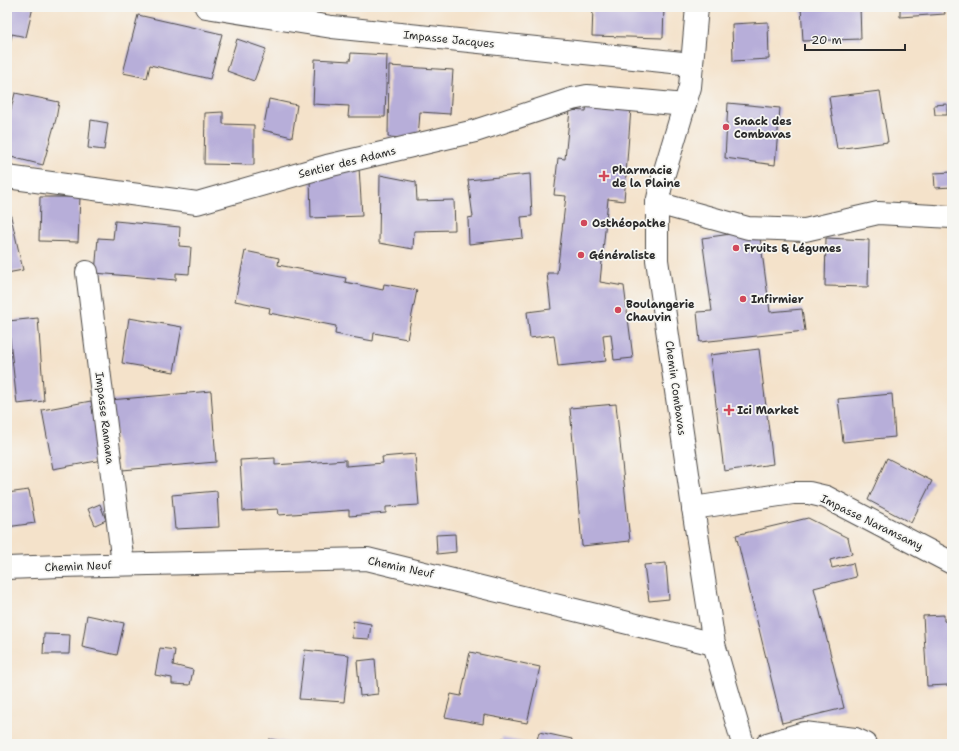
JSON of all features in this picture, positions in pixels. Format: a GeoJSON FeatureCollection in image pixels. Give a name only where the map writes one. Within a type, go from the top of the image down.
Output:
{"type":"FeatureCollection","features":[{"type":"Feature","properties":{"kind":"street","name":"Impasse Jacques"},"geometry":{"type":"LineString","coordinates":[[206,7],[332,27],[692,64]]}},
{"type":"Feature","properties":{"kind":"street","name":"Chemin Combavas"},"geometry":{"type":"LineString","coordinates":[[697,7],[690,87],[663,177],[657,203],[657,260],[714,644],[743,744]]}},
{"type":"Feature","properties":{"kind":"street","name":"Sentier des Adams"},"geometry":{"type":"LineString","coordinates":[[7,177],[197,203],[327,166],[475,132],[572,99],[587,96],[685,105]]}},
{"type":"Feature","properties":{"kind":"street"},"geometry":{"type":"LineString","coordinates":[[657,203],[748,228],[805,230],[878,213],[952,217]]}},
{"type":"Feature","properties":{"kind":"street","name":"Impasse Ramana"},"geometry":{"type":"LineString","coordinates":[[87,272],[123,564]]}},
{"type":"Feature","properties":{"kind":"street","name":"Impasse Naramsamy"},"geometry":{"type":"LineString","coordinates":[[693,508],[793,493],[809,493],[826,498],[952,563]]}},
{"type":"Feature","properties":{"kind":"street","name":"Chemin Neuf"},"geometry":{"type":"LineString","coordinates":[[7,568],[367,559],[714,644]]}},
{"type":"Feature","properties":{"kind":"street"},"geometry":{"type":"LineString","coordinates":[[766,744],[804,733],[855,739],[866,744]]}},
{"type":"Feature","properties":{"kind":"building"},"geometry":{"type":"Polygon","coordinates":[[[7,7],[33,7],[26,37],[12,34],[8,53],[7,7]]]}},
{"type":"Feature","properties":{"kind":"building"},"geometry":{"type":"Polygon","coordinates":[[[593,7],[664,7],[663,38],[592,36],[593,7]]]}},
{"type":"Feature","properties":{"kind":"building"},"geometry":{"type":"Polygon","coordinates":[[[801,7],[860,7],[861,39],[803,41],[801,7]]]}},
{"type":"Feature","properties":{"kind":"building"},"geometry":{"type":"Polygon","coordinates":[[[900,7],[944,7],[945,14],[900,17],[900,7]]]}},
{"type":"Feature","properties":{"kind":"building"},"geometry":{"type":"Polygon","coordinates":[[[138,15],[222,34],[210,79],[150,65],[147,78],[123,73],[138,15]]]}},
{"type":"Feature","properties":{"kind":"building"},"geometry":{"type":"Polygon","coordinates":[[[768,22],[769,59],[733,61],[732,24],[768,22]]]}},
{"type":"Feature","properties":{"kind":"building"},"geometry":{"type":"Polygon","coordinates":[[[237,39],[266,49],[254,81],[227,71],[237,39]]]}},
{"type":"Feature","properties":{"kind":"building"},"geometry":{"type":"Polygon","coordinates":[[[351,53],[387,55],[385,117],[348,117],[349,106],[313,104],[315,59],[350,61],[351,53]]]}},
{"type":"Feature","properties":{"kind":"building"},"geometry":{"type":"Polygon","coordinates":[[[389,66],[453,70],[450,114],[420,112],[418,139],[388,137],[389,66]]]}},
{"type":"Feature","properties":{"kind":"building"},"geometry":{"type":"Polygon","coordinates":[[[880,91],[888,142],[837,149],[829,97],[880,91]]]}},
{"type":"Feature","properties":{"kind":"building"},"geometry":{"type":"Polygon","coordinates":[[[15,93],[59,102],[56,119],[43,165],[7,156],[7,125],[15,93]]]}},
{"type":"Feature","properties":{"kind":"building"},"geometry":{"type":"Polygon","coordinates":[[[269,99],[297,105],[292,137],[263,130],[269,99]]]}},
{"type":"Feature","properties":{"kind":"building"},"geometry":{"type":"Polygon","coordinates":[[[728,103],[780,108],[775,165],[725,158],[728,103]]]}},
{"type":"Feature","properties":{"kind":"building"},"geometry":{"type":"Polygon","coordinates":[[[587,104],[631,108],[624,201],[608,199],[600,282],[624,286],[633,358],[614,360],[611,334],[603,335],[606,361],[558,366],[554,335],[530,338],[527,312],[551,309],[547,273],[557,273],[566,196],[554,195],[558,158],[565,159],[570,110],[586,111],[587,104]]]}},
{"type":"Feature","properties":{"kind":"building"},"geometry":{"type":"Polygon","coordinates":[[[947,104],[947,115],[935,115],[934,105],[947,104]]]}},
{"type":"Feature","properties":{"kind":"building"},"geometry":{"type":"Polygon","coordinates":[[[223,112],[223,124],[254,125],[254,165],[204,164],[205,113],[223,112]]]}},
{"type":"Feature","properties":{"kind":"building"},"geometry":{"type":"Polygon","coordinates":[[[91,120],[108,123],[104,150],[88,148],[91,120]]]}},
{"type":"Feature","properties":{"kind":"building"},"geometry":{"type":"Polygon","coordinates":[[[359,167],[362,216],[311,218],[310,177],[359,167]]]}},
{"type":"Feature","properties":{"kind":"building"},"geometry":{"type":"Polygon","coordinates":[[[952,172],[952,187],[935,188],[934,173],[952,172]]]}},
{"type":"Feature","properties":{"kind":"building"},"geometry":{"type":"Polygon","coordinates":[[[530,174],[532,216],[521,217],[523,238],[469,244],[468,218],[473,217],[468,180],[530,174]]]}},
{"type":"Feature","properties":{"kind":"building"},"geometry":{"type":"Polygon","coordinates":[[[380,175],[416,182],[417,201],[454,200],[455,230],[414,231],[413,249],[379,243],[380,175]]]}},
{"type":"Feature","properties":{"kind":"building"},"geometry":{"type":"Polygon","coordinates":[[[40,197],[80,197],[78,242],[39,241],[40,197]]]}},
{"type":"Feature","properties":{"kind":"building"},"geometry":{"type":"Polygon","coordinates":[[[7,199],[23,270],[7,273],[7,199]]]}},
{"type":"Feature","properties":{"kind":"building"},"geometry":{"type":"Polygon","coordinates":[[[115,221],[180,227],[179,246],[191,247],[189,274],[176,273],[176,280],[95,273],[98,238],[113,239],[115,221]]]}},
{"type":"Feature","properties":{"kind":"building"},"geometry":{"type":"Polygon","coordinates":[[[731,234],[760,237],[770,312],[802,309],[805,331],[700,342],[697,312],[712,311],[702,238],[731,234]]]}},
{"type":"Feature","properties":{"kind":"building"},"geometry":{"type":"Polygon","coordinates":[[[826,238],[869,240],[868,287],[825,286],[826,238]]]}},
{"type":"Feature","properties":{"kind":"building"},"geometry":{"type":"Polygon","coordinates":[[[245,251],[279,258],[278,265],[346,278],[345,282],[383,290],[384,284],[417,290],[407,339],[374,333],[373,341],[335,334],[336,326],[269,313],[270,308],[235,301],[245,251]]]}},
{"type":"Feature","properties":{"kind":"building"},"geometry":{"type":"Polygon","coordinates":[[[38,318],[44,401],[17,404],[8,321],[38,318]]]}},
{"type":"Feature","properties":{"kind":"building"},"geometry":{"type":"Polygon","coordinates":[[[129,318],[182,327],[174,372],[122,363],[129,318]]]}},
{"type":"Feature","properties":{"kind":"building"},"geometry":{"type":"Polygon","coordinates":[[[759,349],[773,464],[724,471],[710,355],[759,349]]]}},
{"type":"Feature","properties":{"kind":"building"},"geometry":{"type":"Polygon","coordinates":[[[211,391],[216,462],[122,470],[110,400],[211,391]]]}},
{"type":"Feature","properties":{"kind":"building"},"geometry":{"type":"Polygon","coordinates":[[[892,394],[895,437],[843,442],[838,399],[892,394]]]}},
{"type":"Feature","properties":{"kind":"building"},"geometry":{"type":"Polygon","coordinates":[[[91,401],[102,460],[53,469],[42,410],[91,401]]]}},
{"type":"Feature","properties":{"kind":"building"},"geometry":{"type":"Polygon","coordinates":[[[616,404],[630,541],[582,546],[570,408],[616,404]]]}},
{"type":"Feature","properties":{"kind":"building"},"geometry":{"type":"Polygon","coordinates":[[[415,454],[419,505],[386,507],[386,513],[349,516],[349,510],[279,515],[278,509],[243,511],[240,460],[275,458],[275,465],[346,460],[346,466],[383,463],[382,457],[415,454]]]}},
{"type":"Feature","properties":{"kind":"building"},"geometry":{"type":"Polygon","coordinates":[[[887,458],[932,481],[911,523],[868,500],[887,458]]]}},
{"type":"Feature","properties":{"kind":"building"},"geometry":{"type":"Polygon","coordinates":[[[29,490],[35,523],[7,527],[7,493],[29,490]]]}},
{"type":"Feature","properties":{"kind":"building"},"geometry":{"type":"Polygon","coordinates":[[[217,491],[219,527],[175,529],[172,495],[217,491]]]}},
{"type":"Feature","properties":{"kind":"building"},"geometry":{"type":"Polygon","coordinates":[[[100,504],[106,520],[95,525],[88,509],[100,504]]]}},
{"type":"Feature","properties":{"kind":"building"},"geometry":{"type":"Polygon","coordinates":[[[808,518],[848,538],[852,554],[830,560],[832,568],[853,563],[856,577],[814,588],[844,708],[782,723],[736,535],[808,518]]]}},
{"type":"Feature","properties":{"kind":"building"},"geometry":{"type":"Polygon","coordinates":[[[455,534],[456,552],[437,554],[436,535],[455,534]]]}},
{"type":"Feature","properties":{"kind":"building"},"geometry":{"type":"Polygon","coordinates":[[[666,563],[669,599],[649,601],[644,565],[666,563]]]}},
{"type":"Feature","properties":{"kind":"building"},"geometry":{"type":"Polygon","coordinates":[[[87,615],[124,623],[117,655],[82,647],[87,615]]]}},
{"type":"Feature","properties":{"kind":"building"},"geometry":{"type":"Polygon","coordinates":[[[944,615],[944,621],[952,624],[952,686],[927,686],[923,616],[944,615]]]}},
{"type":"Feature","properties":{"kind":"building"},"geometry":{"type":"Polygon","coordinates":[[[353,621],[371,624],[369,639],[352,638],[353,621]]]}},
{"type":"Feature","properties":{"kind":"building"},"geometry":{"type":"Polygon","coordinates":[[[44,634],[70,635],[69,654],[43,654],[44,634]]]}},
{"type":"Feature","properties":{"kind":"building"},"geometry":{"type":"Polygon","coordinates":[[[160,648],[175,650],[173,665],[193,670],[190,685],[172,684],[172,678],[155,675],[160,648]]]}},
{"type":"Feature","properties":{"kind":"building"},"geometry":{"type":"Polygon","coordinates":[[[305,650],[349,655],[344,702],[299,699],[305,650]]]}},
{"type":"Feature","properties":{"kind":"building"},"geometry":{"type":"Polygon","coordinates":[[[470,652],[540,667],[527,723],[484,715],[483,724],[445,717],[451,694],[461,696],[470,652]]]}},
{"type":"Feature","properties":{"kind":"building"},"geometry":{"type":"Polygon","coordinates":[[[375,659],[378,694],[360,696],[357,661],[375,659]]]}},
{"type":"Feature","properties":{"kind":"building"},"geometry":{"type":"Polygon","coordinates":[[[539,732],[572,739],[571,744],[536,744],[539,732]]]}},
{"type":"Feature","properties":{"kind":"building"},"geometry":{"type":"Polygon","coordinates":[[[502,738],[528,743],[528,744],[501,744],[502,738]]]}},
{"type":"Feature","properties":{"kind":"building"},"geometry":{"type":"Polygon","coordinates":[[[269,739],[290,743],[290,744],[268,744],[269,739]]]}},
{"type":"Feature","properties":{"kind":"place","name":"Snack des Combavas"},"geometry":{"type":"Point","coordinates":[726,127]}},
{"type":"Feature","properties":{"kind":"place","name":"Pharmacie de la Plaine"},"geometry":{"type":"Point","coordinates":[604,176]}},
{"type":"Feature","properties":{"kind":"place","name":"Osthéopathe"},"geometry":{"type":"Point","coordinates":[584,223]}},
{"type":"Feature","properties":{"kind":"place","name":"Fruits & Légumes"},"geometry":{"type":"Point","coordinates":[736,248]}},
{"type":"Feature","properties":{"kind":"place","name":"Généraliste"},"geometry":{"type":"Point","coordinates":[581,255]}},
{"type":"Feature","properties":{"kind":"place","name":"Infirmier"},"geometry":{"type":"Point","coordinates":[743,299]}},
{"type":"Feature","properties":{"kind":"place","name":"Boulangerie Chauvin"},"geometry":{"type":"Point","coordinates":[618,310]}},
{"type":"Feature","properties":{"kind":"place","name":"Ici Market"},"geometry":{"type":"Point","coordinates":[729,410]}}]}
